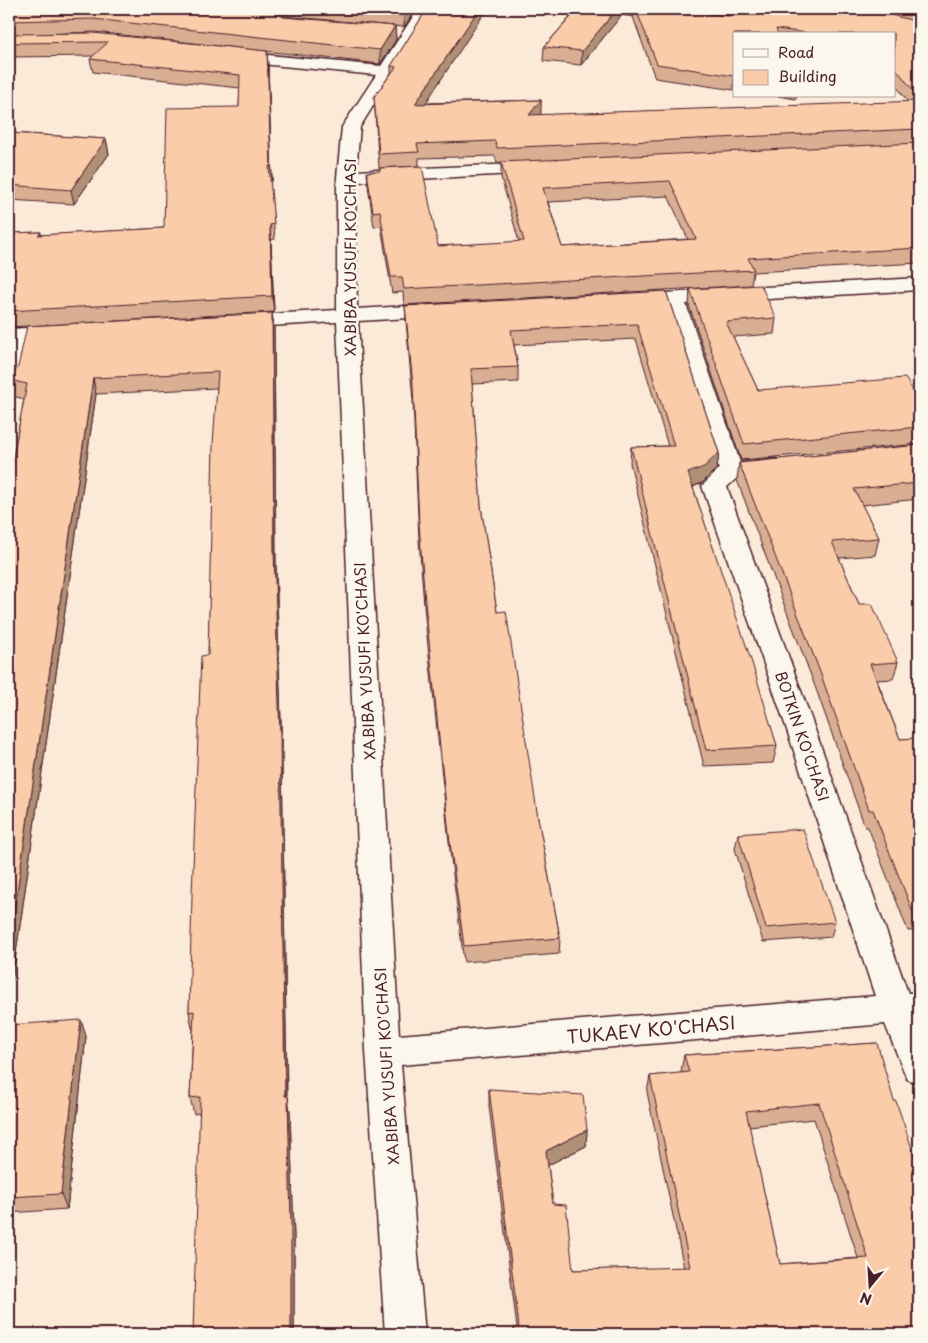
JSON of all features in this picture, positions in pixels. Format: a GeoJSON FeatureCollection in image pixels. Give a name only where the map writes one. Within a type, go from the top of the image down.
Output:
{"type":"FeatureCollection","features":[{"type":"Feature","properties":{"kind":"street","name":"XABIBA YUSUFI KO'CHASI"},"geometry":{"type":"LineString","coordinates":[[405,1334],[383,1051],[347,315],[346,177],[351,127],[386,71],[400,33],[425,9]]}},
{"type":"Feature","properties":{"kind":"street"},"geometry":{"type":"LineString","coordinates":[[621,9],[726,22],[733,21],[741,9]]}},
{"type":"Feature","properties":{"kind":"street"},"geometry":{"type":"LineString","coordinates":[[216,54],[386,71]]}},
{"type":"Feature","properties":{"kind":"street"},"geometry":{"type":"LineString","coordinates":[[346,177],[554,167]]}},
{"type":"Feature","properties":{"kind":"street"},"geometry":{"type":"LineString","coordinates":[[614,301],[919,284]]}},
{"type":"Feature","properties":{"kind":"street"},"geometry":{"type":"LineString","coordinates":[[674,298],[731,470],[800,463]]}},
{"type":"Feature","properties":{"kind":"street"},"geometry":{"type":"LineString","coordinates":[[218,323],[466,309]]}},
{"type":"Feature","properties":{"kind":"street"},"geometry":{"type":"LineString","coordinates":[[9,382],[14,335],[79,331]]}},
{"type":"Feature","properties":{"kind":"street","name":"BOTKIN KO'CHASI"},"geometry":{"type":"LineString","coordinates":[[731,470],[714,486],[799,724],[908,1008]]}},
{"type":"Feature","properties":{"kind":"street"},"geometry":{"type":"LineString","coordinates":[[908,1008],[919,1068]]}},
{"type":"Feature","properties":{"kind":"street","name":"TUKAEV KO'CHASI"},"geometry":{"type":"LineString","coordinates":[[383,1051],[908,1008]]}},
{"type":"Feature","properties":{"kind":"building"},"geometry":{"type":"Polygon","coordinates":[[[9,9],[273,9],[283,17],[395,26],[380,50],[93,19],[9,21],[9,9]]]}},
{"type":"Feature","properties":{"kind":"building"},"geometry":{"type":"Polygon","coordinates":[[[346,9],[407,9],[404,14],[346,9]]]}},
{"type":"Feature","properties":{"kind":"building"},"geometry":{"type":"Polygon","coordinates":[[[427,9],[479,9],[415,104],[541,100],[529,115],[919,101],[919,129],[497,148],[495,141],[417,144],[419,152],[379,154],[374,97],[396,67],[391,66],[427,9]]]}},
{"type":"Feature","properties":{"kind":"building"},"geometry":{"type":"Polygon","coordinates":[[[578,9],[617,9],[582,51],[544,47],[578,9]]]}},
{"type":"Feature","properties":{"kind":"building"},"geometry":{"type":"Polygon","coordinates":[[[636,9],[671,9],[728,16],[741,12],[744,9],[867,9],[919,22],[919,98],[896,69],[896,32],[800,32],[776,29],[777,32],[733,32],[733,76],[657,64],[636,9]]]}},
{"type":"Feature","properties":{"kind":"building"},"geometry":{"type":"Polygon","coordinates":[[[93,33],[267,51],[271,166],[269,166],[274,224],[270,225],[272,296],[9,311],[9,233],[41,232],[38,235],[164,228],[167,108],[239,107],[240,75],[90,59],[108,42],[9,43],[9,34],[93,33]]]}},
{"type":"Feature","properties":{"kind":"building"},"geometry":{"type":"Polygon","coordinates":[[[9,133],[106,139],[71,190],[9,185],[9,133]]]}},
{"type":"Feature","properties":{"kind":"building"},"geometry":{"type":"Polygon","coordinates":[[[919,143],[919,248],[748,258],[754,270],[404,289],[402,277],[391,277],[380,211],[373,212],[367,172],[380,171],[380,168],[422,166],[438,246],[524,241],[501,162],[919,143]],[[670,181],[543,188],[562,247],[696,239],[670,181]]]}},
{"type":"Feature","properties":{"kind":"building"},"geometry":{"type":"Polygon","coordinates":[[[761,285],[776,318],[726,322],[758,390],[905,378],[919,399],[919,427],[744,444],[690,289],[761,285]]]}},
{"type":"Feature","properties":{"kind":"building"},"geometry":{"type":"Polygon","coordinates":[[[666,291],[719,453],[704,467],[688,473],[753,666],[777,746],[706,750],[631,447],[674,446],[637,324],[511,330],[518,367],[471,369],[481,506],[497,612],[506,611],[538,818],[560,938],[464,946],[449,835],[425,602],[419,524],[413,385],[405,306],[666,291]]]}},
{"type":"Feature","properties":{"kind":"building"},"geometry":{"type":"Polygon","coordinates":[[[272,313],[274,550],[280,736],[285,1096],[288,1096],[291,1224],[291,1334],[193,1334],[200,1097],[190,1098],[194,1011],[189,1012],[192,896],[201,656],[208,655],[213,444],[218,372],[93,378],[9,946],[9,478],[27,384],[9,380],[9,374],[14,373],[18,367],[27,326],[272,313]]]}},
{"type":"Feature","properties":{"kind":"building"},"geometry":{"type":"Polygon","coordinates":[[[919,445],[919,483],[854,489],[879,538],[832,542],[859,604],[872,604],[898,662],[870,664],[900,739],[919,738],[919,914],[914,915],[873,810],[869,810],[820,672],[739,463],[919,445]]]}},
{"type":"Feature","properties":{"kind":"building"},"geometry":{"type":"Polygon","coordinates":[[[803,829],[835,922],[766,928],[738,834],[803,829]]]}},
{"type":"Feature","properties":{"kind":"building"},"geometry":{"type":"Polygon","coordinates":[[[81,1020],[61,1194],[9,1197],[9,1025],[81,1020]]]}},
{"type":"Feature","properties":{"kind":"building"},"geometry":{"type":"Polygon","coordinates":[[[877,1043],[894,1101],[896,1101],[919,1169],[919,1334],[515,1334],[514,1328],[519,1327],[489,1089],[583,1095],[587,1130],[546,1151],[553,1204],[566,1205],[573,1270],[690,1267],[650,1076],[689,1072],[684,1055],[877,1043]],[[819,1103],[746,1111],[780,1264],[868,1258],[819,1103]]]}}]}
